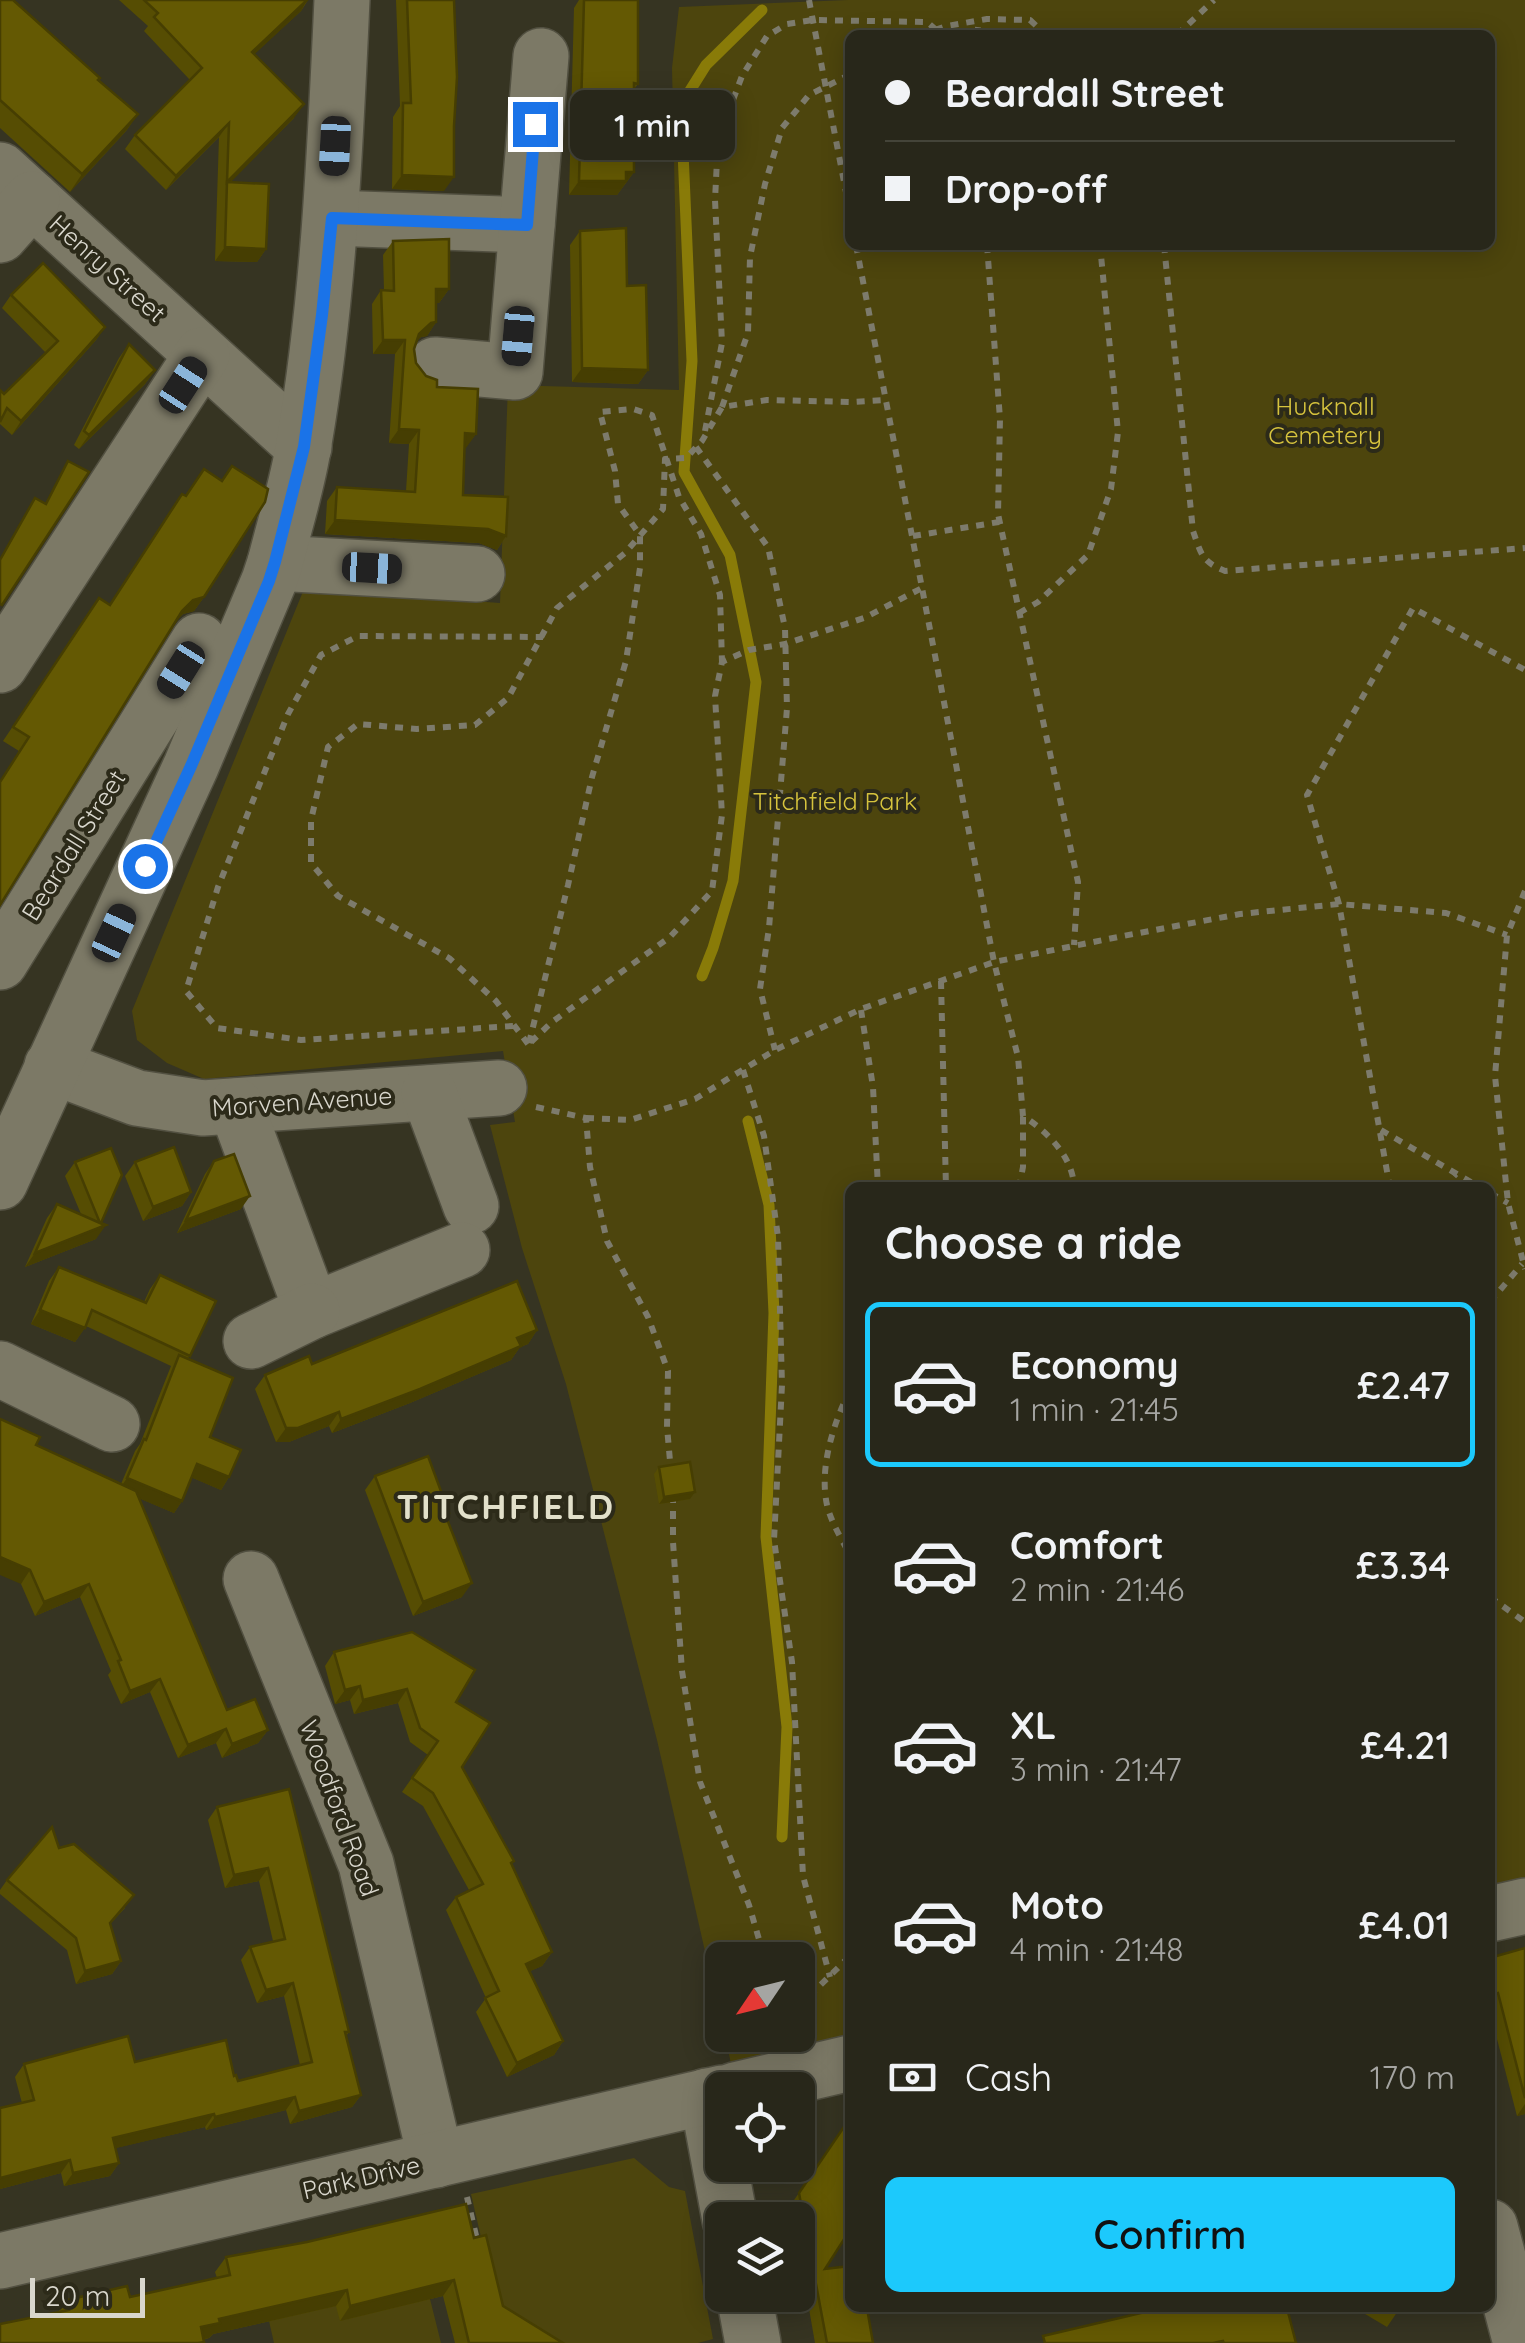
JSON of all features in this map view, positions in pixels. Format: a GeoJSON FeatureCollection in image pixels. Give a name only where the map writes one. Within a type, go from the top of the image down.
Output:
{"type":"FeatureCollection","features":[{"type":"Feature","properties":{"kind":"street"},"geometry":{"type":"LineString","coordinates":[[0,1182],[196,756],[275,562],[304,447],[322,315],[332,218],[342,0]]}},
{"type":"Feature","properties":{"kind":"street"},"geometry":{"type":"LineString","coordinates":[[435,366],[515,372],[540,56]]}},
{"type":"Feature","properties":{"kind":"street","name":"Henry Street"},"geometry":{"type":"LineString","coordinates":[[11,201],[202,354],[304,447]]}},
{"type":"Feature","properties":{"kind":"street"},"geometry":{"type":"LineString","coordinates":[[332,218],[527,225]]}},
{"type":"Feature","properties":{"kind":"street"},"geometry":{"type":"LineString","coordinates":[[0,665],[202,354]]}},
{"type":"Feature","properties":{"kind":"street"},"geometry":{"type":"LineString","coordinates":[[275,562],[477,574]]}},
{"type":"Feature","properties":{"kind":"street","name":"Beardall Street"},"geometry":{"type":"LineString","coordinates":[[0,962],[198,641]]}},
{"type":"Feature","properties":{"kind":"street"},"geometry":{"type":"LineString","coordinates":[[145,727],[196,756]]}},
{"type":"Feature","properties":{"kind":"street","name":"Morven Avenue"},"geometry":{"type":"LineString","coordinates":[[52,1066],[137,1098],[203,1108],[525,1086]]}},
{"type":"Feature","properties":{"kind":"street"},"geometry":{"type":"LineString","coordinates":[[252,1340],[467,1228],[429,1093]]}},
{"type":"Feature","properties":{"kind":"street"},"geometry":{"type":"LineString","coordinates":[[236,1106],[312,1310]]}},
{"type":"Feature","properties":{"kind":"street"},"geometry":{"type":"LineString","coordinates":[[0,1368],[112,1424]]}},
{"type":"Feature","properties":{"kind":"street","name":"Woodford Road"},"geometry":{"type":"LineString","coordinates":[[252,1579],[366,1864],[450,2173]]}},
{"type":"Feature","properties":{"kind":"street"},"geometry":{"type":"LineString","coordinates":[[1495,1913],[1525,1906]]}},
{"type":"Feature","properties":{"kind":"street","name":"Park Drive"},"geometry":{"type":"LineString","coordinates":[[811,2072],[845,2064]]}},
{"type":"Feature","properties":{"kind":"street","name":"Park Drive"},"geometry":{"type":"LineString","coordinates":[[0,2261],[450,2173],[705,2098]]}},
{"type":"Feature","properties":{"kind":"street"},"geometry":{"type":"LineString","coordinates":[[1495,2246],[1521,2343]]}},
{"type":"Feature","properties":{"kind":"street"},"geometry":{"type":"LineString","coordinates":[[747,2312],[753,2343]]}},
{"type":"Feature","properties":{"kind":"path"},"geometry":{"type":"LineString","coordinates":[[809,0],[845,186]]}},
{"type":"Feature","properties":{"kind":"path"},"geometry":{"type":"LineString","coordinates":[[1182,30],[1214,0]]}},
{"type":"Feature","properties":{"kind":"path"},"geometry":{"type":"LineString","coordinates":[[704,437],[722,343],[716,200],[718,140],[742,76],[767,36],[786,24],[813,20],[927,22],[936,30]]}},
{"type":"Feature","properties":{"kind":"path"},"geometry":{"type":"LineString","coordinates":[[943,30],[979,20],[1030,20],[1041,30]]}},
{"type":"Feature","properties":{"kind":"path"},"geometry":{"type":"LineString","coordinates":[[978,30],[979,20]]}},
{"type":"Feature","properties":{"kind":"path"},"geometry":{"type":"LineString","coordinates":[[665,459],[686,458],[704,437],[722,406],[748,333],[750,258],[765,184],[782,128],[809,95],[845,77]]}},
{"type":"Feature","properties":{"kind":"path"},"geometry":{"type":"LineString","coordinates":[[857,250],[994,962],[1018,1057],[1023,1116],[1019,1182]]}},
{"type":"Feature","properties":{"kind":"path"},"geometry":{"type":"LineString","coordinates":[[987,250],[1000,419],[998,514],[1078,882],[1074,946]]}},
{"type":"Feature","properties":{"kind":"path"},"geometry":{"type":"LineString","coordinates":[[1018,613],[1038,602],[1088,554],[1111,490],[1118,432],[1100,250]]}},
{"type":"Feature","properties":{"kind":"path"},"geometry":{"type":"LineString","coordinates":[[1165,250],[1193,532],[1209,564],[1225,571],[1525,548]]}},
{"type":"Feature","properties":{"kind":"path"},"geometry":{"type":"LineString","coordinates":[[722,406],[767,400],[886,400]]}},
{"type":"Feature","properties":{"kind":"path"},"geometry":{"type":"LineString","coordinates":[[528,1044],[552,1022],[670,938],[712,891],[722,815],[715,696],[722,662],[720,594],[701,534],[678,497],[652,415],[633,409],[600,412],[615,471],[618,504],[640,535],[640,568],[626,660],[592,778],[528,1044],[525,1086],[586,1118],[630,1120],[695,1099],[776,1050],[861,1010],[994,962],[1240,914],[1338,904],[1446,913],[1507,935]]}},
{"type":"Feature","properties":{"kind":"path"},"geometry":{"type":"LineString","coordinates":[[696,448],[768,547],[785,628],[787,708],[770,928],[760,989],[776,1050]]}},
{"type":"Feature","properties":{"kind":"path"},"geometry":{"type":"LineString","coordinates":[[528,1044],[496,1001],[449,958],[338,896],[311,863],[310,820],[328,746],[358,724],[417,728],[475,725],[508,698],[557,608],[625,553],[663,509],[665,459]]}},
{"type":"Feature","properties":{"kind":"path"},"geometry":{"type":"LineString","coordinates":[[912,536],[999,522]]}},
{"type":"Feature","properties":{"kind":"path"},"geometry":{"type":"LineString","coordinates":[[722,662],[749,650],[785,644],[864,618],[922,588]]}},
{"type":"Feature","properties":{"kind":"path"},"geometry":{"type":"LineString","coordinates":[[1389,1182],[1338,904],[1307,795],[1412,608],[1525,670]]}},
{"type":"Feature","properties":{"kind":"path"},"geometry":{"type":"LineString","coordinates":[[514,1026],[301,1040],[217,1028],[186,991],[218,887],[288,714],[321,655],[358,636],[543,636]]}},
{"type":"Feature","properties":{"kind":"path"},"geometry":{"type":"LineString","coordinates":[[1495,1297],[1524,1266],[1508,1203],[1495,1076],[1507,935],[1525,891]]}},
{"type":"Feature","properties":{"kind":"path"},"geometry":{"type":"LineString","coordinates":[[941,981],[946,1182]]}},
{"type":"Feature","properties":{"kind":"path"},"geometry":{"type":"LineString","coordinates":[[861,1010],[873,1087],[878,1182]]}},
{"type":"Feature","properties":{"kind":"path"},"geometry":{"type":"LineString","coordinates":[[743,1070],[764,1136],[778,1237],[782,1385],[774,1540],[792,1662],[803,1876],[830,1977]]}},
{"type":"Feature","properties":{"kind":"path"},"geometry":{"type":"LineString","coordinates":[[1023,1116],[1034,1122],[1063,1153],[1074,1182]]}},
{"type":"Feature","properties":{"kind":"path"},"geometry":{"type":"LineString","coordinates":[[586,1118],[590,1167],[607,1241],[648,1318],[668,1371],[667,1427],[682,1671],[700,1782],[760,1942]]}},
{"type":"Feature","properties":{"kind":"path"},"geometry":{"type":"LineString","coordinates":[[1380,1130],[1471,1182]]}},
{"type":"Feature","properties":{"kind":"path"},"geometry":{"type":"LineString","coordinates":[[1448,1182],[1456,1173]]}},
{"type":"Feature","properties":{"kind":"path"},"geometry":{"type":"LineString","coordinates":[[1495,1196],[1508,1203]]}},
{"type":"Feature","properties":{"kind":"path"},"geometry":{"type":"LineString","coordinates":[[845,1402],[824,1474],[828,1508],[845,1545]]}},
{"type":"Feature","properties":{"kind":"path"},"geometry":{"type":"LineString","coordinates":[[1495,1601],[1525,1622]]}},
{"type":"Feature","properties":{"kind":"path"},"geometry":{"type":"LineString","coordinates":[[815,1991],[845,1961]]}},
{"type":"Feature","properties":{"kind":"path"},"geometry":{"type":"LineString","coordinates":[[450,2173],[479,2248]]}},
{"type":"Feature","properties":{"kind":"green space","name":"Titchfield Park"},"geometry":{"type":"Polygon","coordinates":[[[848,0],[1525,0],[1525,1879],[1495,1886],[1495,1182],[845,1182],[845,2036],[815,2044],[815,1942],[705,1942],[705,1951],[657,1740],[566,1384],[522,1248],[490,1125],[515,1122],[503,1051],[204,1079],[167,1063],[137,1040],[132,1011],[304,589],[500,603],[508,385],[679,390],[672,68],[679,7],[848,0]]]}},
{"type":"Feature","properties":{"kind":"green space","name":"Titchfield Park"},"geometry":{"type":"Polygon","coordinates":[[[729,2052],[780,2052],[731,2064],[729,2052]]]}},
{"type":"Feature","properties":{"kind":"green space"},"geometry":{"type":"Polygon","coordinates":[[[634,2158],[669,2187],[685,2191],[713,2339],[698,2343],[536,2343],[500,2319],[471,2194],[634,2158]]]}},
{"type":"Feature","properties":{"kind":"green space"},"geometry":{"type":"Polygon","coordinates":[[[309,2269],[430,2299],[441,2343],[274,2343],[269,2321],[309,2269]]]}},
{"type":"Feature","properties":{"kind":"building"},"geometry":{"type":"Polygon","coordinates":[[[0,0],[13,0],[138,114],[82,174],[0,100],[0,0]]]}},
{"type":"Feature","properties":{"kind":"building"},"geometry":{"type":"Polygon","coordinates":[[[144,0],[307,0],[252,52],[304,104],[227,182],[229,123],[176,176],[135,135],[202,68],[154,17],[158,13],[144,0]]]}},
{"type":"Feature","properties":{"kind":"building"},"geometry":{"type":"Polygon","coordinates":[[[407,0],[454,0],[454,177],[402,175],[403,103],[411,103],[407,0]]]}},
{"type":"Feature","properties":{"kind":"building"},"geometry":{"type":"Polygon","coordinates":[[[584,0],[638,0],[634,172],[626,172],[626,181],[579,181],[584,0]]]}},
{"type":"Feature","properties":{"kind":"building"},"geometry":{"type":"Polygon","coordinates":[[[227,182],[269,184],[266,249],[225,247],[227,182]]]}},
{"type":"Feature","properties":{"kind":"building"},"geometry":{"type":"Polygon","coordinates":[[[626,228],[627,286],[646,285],[648,370],[582,368],[580,231],[626,228]]]}},
{"type":"Feature","properties":{"kind":"building"},"geometry":{"type":"Polygon","coordinates":[[[449,239],[449,289],[436,289],[436,322],[419,334],[414,349],[416,363],[426,376],[437,380],[437,387],[478,389],[476,434],[465,433],[463,495],[508,497],[506,536],[488,529],[335,520],[337,487],[415,492],[419,430],[399,429],[405,340],[383,340],[381,290],[394,291],[393,241],[449,239]]]}},
{"type":"Feature","properties":{"kind":"building"},"geometry":{"type":"Polygon","coordinates":[[[43,263],[105,327],[21,421],[7,408],[0,422],[0,390],[4,394],[58,341],[11,295],[43,263]]]}},
{"type":"Feature","properties":{"kind":"building"},"geometry":{"type":"Polygon","coordinates":[[[129,344],[155,370],[89,435],[84,431],[129,344]]]}},
{"type":"Feature","properties":{"kind":"building"},"geometry":{"type":"Polygon","coordinates":[[[68,461],[89,472],[2,605],[0,560],[35,498],[46,504],[68,461]]]}},
{"type":"Feature","properties":{"kind":"building"},"geometry":{"type":"Polygon","coordinates":[[[232,466],[268,489],[265,502],[204,597],[193,600],[182,611],[0,905],[0,782],[29,737],[13,727],[99,598],[110,605],[182,494],[186,496],[204,469],[222,481],[232,466]]]}},
{"type":"Feature","properties":{"kind":"building"},"geometry":{"type":"Polygon","coordinates":[[[174,1147],[191,1192],[153,1207],[135,1162],[174,1147]]]}},
{"type":"Feature","properties":{"kind":"building"},"geometry":{"type":"Polygon","coordinates":[[[111,1148],[122,1175],[101,1223],[106,1225],[35,1253],[57,1204],[100,1223],[75,1162],[111,1148]]]}},
{"type":"Feature","properties":{"kind":"building"},"geometry":{"type":"Polygon","coordinates":[[[234,1154],[250,1196],[186,1220],[214,1161],[234,1154]]]}},
{"type":"Feature","properties":{"kind":"building"},"geometry":{"type":"Polygon","coordinates":[[[59,1267],[146,1303],[160,1275],[216,1301],[190,1356],[92,1310],[85,1328],[40,1310],[59,1267]]]}},
{"type":"Feature","properties":{"kind":"building"},"geometry":{"type":"Polygon","coordinates":[[[517,1281],[537,1330],[517,1338],[521,1346],[341,1419],[339,1412],[298,1428],[286,1428],[265,1375],[309,1356],[312,1364],[517,1281]]]}},
{"type":"Feature","properties":{"kind":"building"},"geometry":{"type":"Polygon","coordinates":[[[179,1355],[233,1378],[210,1437],[241,1450],[229,1477],[197,1464],[182,1501],[127,1478],[179,1355]]]}},
{"type":"Feature","properties":{"kind":"building"},"geometry":{"type":"Polygon","coordinates":[[[0,1419],[40,1437],[36,1445],[136,1491],[227,1710],[255,1699],[268,1730],[232,1744],[226,1729],[188,1745],[160,1679],[130,1691],[89,1584],[44,1602],[30,1570],[0,1557],[0,1419]]]}},
{"type":"Feature","properties":{"kind":"building"},"geometry":{"type":"Polygon","coordinates":[[[428,1456],[472,1583],[423,1602],[375,1476],[428,1456]]]}},
{"type":"Feature","properties":{"kind":"building"},"geometry":{"type":"Polygon","coordinates":[[[690,1462],[695,1492],[664,1497],[659,1467],[690,1462]]]}},
{"type":"Feature","properties":{"kind":"building"},"geometry":{"type":"Polygon","coordinates":[[[412,1632],[475,1670],[456,1702],[490,1723],[462,1767],[514,1861],[511,1863],[552,1952],[526,1964],[563,2041],[517,2063],[485,1998],[499,1991],[456,1897],[483,1884],[433,1793],[412,1778],[438,1741],[420,1728],[407,1689],[363,1700],[360,1686],[345,1690],[334,1652],[412,1632]]]}},
{"type":"Feature","properties":{"kind":"building"},"geometry":{"type":"Polygon","coordinates":[[[289,1789],[361,2095],[299,2111],[295,2097],[215,2117],[214,2114],[113,2138],[119,2163],[73,2173],[70,2160],[0,2178],[0,2108],[34,2100],[24,2064],[128,2036],[135,2062],[226,2040],[238,2081],[312,2062],[293,1983],[266,1990],[250,1947],[285,1939],[268,1868],[234,1875],[217,1807],[289,1789]]]}},
{"type":"Feature","properties":{"kind":"building"},"geometry":{"type":"Polygon","coordinates":[[[52,1827],[59,1848],[74,1844],[134,1895],[110,1923],[121,1961],[85,1971],[76,1938],[7,1880],[52,1827]]]}},
{"type":"Feature","properties":{"kind":"building"},"geometry":{"type":"Polygon","coordinates":[[[1525,1948],[1525,2098],[1498,1993],[1495,1994],[1495,1956],[1525,1948]]]}},
{"type":"Feature","properties":{"kind":"building"},"geometry":{"type":"Polygon","coordinates":[[[845,2125],[845,2238],[825,2269],[845,2267],[845,2312],[868,2312],[873,2343],[827,2343],[815,2279],[815,2202],[801,2202],[799,2193],[806,2182],[815,2182],[815,2169],[845,2125]]]}},
{"type":"Feature","properties":{"kind":"building"},"geometry":{"type":"Polygon","coordinates":[[[466,2204],[474,2238],[486,2235],[503,2306],[563,2343],[469,2343],[454,2280],[350,2306],[347,2290],[219,2319],[220,2323],[201,2327],[204,2342],[198,2343],[0,2343],[0,2324],[69,2310],[67,2300],[127,2286],[130,2297],[230,2275],[226,2257],[466,2204]]]}},
{"type":"Feature","properties":{"kind":"building"},"geometry":{"type":"Polygon","coordinates":[[[1145,2312],[1288,2312],[1296,2343],[1045,2343],[1043,2336],[1145,2312]]]}},
{"type":"Feature","properties":{"kind":"waterway"},"geometry":{"type":"LineString","coordinates":[[702,976],[733,881],[756,682],[730,555],[684,472],[692,361],[681,105],[706,65],[762,10]]}},
{"type":"Feature","properties":{"kind":"waterway"},"geometry":{"type":"LineString","coordinates":[[748,1121],[769,1205],[774,1313],[766,1537],[787,1727],[782,1837]]}},
{"type":"Feature","properties":{"kind":"district","name":"TITCHFIELD"},"geometry":{"type":"Point","coordinates":[506,1506]}},
{"type":"Feature","properties":{"kind":"route"},"geometry":{"type":"LineString","coordinates":[[145,866],[275,562],[304,447],[332,218],[527,225],[535,124]]}},
{"type":"Feature","properties":{"kind":"park label","name":"Hucknall Cemetery"},"geometry":{"type":"Point","coordinates":[1325,420]}}]}
